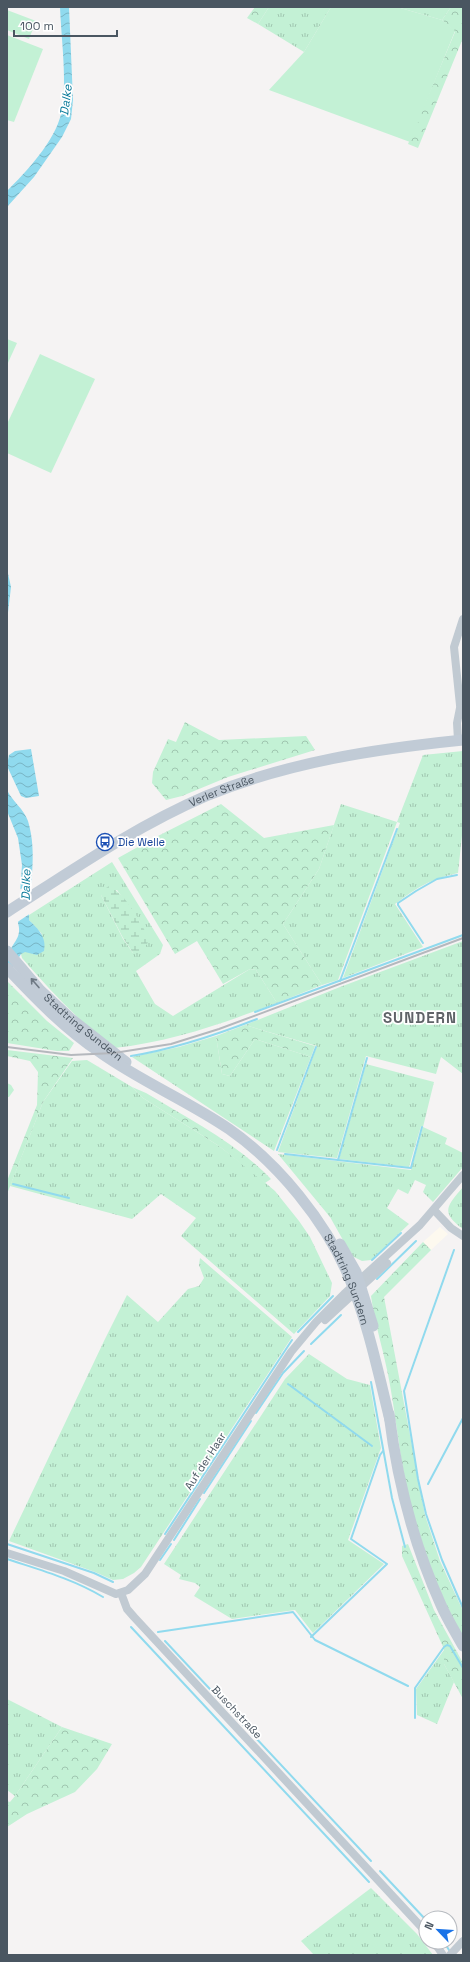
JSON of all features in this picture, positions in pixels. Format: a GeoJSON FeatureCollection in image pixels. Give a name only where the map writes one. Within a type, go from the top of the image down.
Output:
{"type":"FeatureCollection","features":[{"type":"Feature","properties":{"kind":"main road","name":"Verler Straße"},"geometry":{"type":"LineString","coordinates":[[11,910],[131,835],[206,796],[298,765],[344,755],[460,740]]}},
{"type":"Feature","properties":{"kind":"main road","name":"Stadtring Sundern"},"geometry":{"type":"LineString","coordinates":[[7,951],[13,968],[40,990],[70,1018],[170,1093],[230,1130],[264,1158],[280,1174],[311,1211],[357,1287],[390,1420],[402,1484],[423,1558],[442,1606],[463,1646]]}},
{"type":"Feature","properties":{"kind":"street"},"geometry":{"type":"LineString","coordinates":[[460,740],[457,722],[460,705],[460,685],[454,647],[463,619]]}},
{"type":"Feature","properties":{"kind":"street"},"geometry":{"type":"LineString","coordinates":[[460,705],[463,714]]}},
{"type":"Feature","properties":{"kind":"street","name":"Auf der Haar"},"geometry":{"type":"LineString","coordinates":[[121,1593],[128,1590],[145,1574],[280,1367],[316,1322],[404,1246],[463,1175]]}},
{"type":"Feature","properties":{"kind":"street"},"geometry":{"type":"LineString","coordinates":[[434,1210],[451,1228],[463,1236]]}},
{"type":"Feature","properties":{"kind":"street"},"geometry":{"type":"LineString","coordinates":[[7,1552],[64,1571],[110,1593],[121,1593]]}},
{"type":"Feature","properties":{"kind":"street","name":"Buschstraße"},"geometry":{"type":"LineString","coordinates":[[121,1593],[127,1609],[134,1617],[418,1923]]}},
{"type":"Feature","properties":{"kind":"street"},"geometry":{"type":"LineString","coordinates":[[450,1955],[463,1941]]}},
{"type":"Feature","properties":{"kind":"shaded area"},"geometry":{"type":"Polygon","coordinates":[[[440,1227],[448,1234],[431,1250],[423,1242],[440,1227]]]}},
{"type":"Feature","properties":{"kind":"green space"},"geometry":{"type":"Polygon","coordinates":[[[255,7],[269,7],[258,24],[247,18],[255,7]]]}},
{"type":"Feature","properties":{"kind":"green space"},"geometry":{"type":"Polygon","coordinates":[[[269,7],[331,7],[304,52],[258,24],[269,7]]]}},
{"type":"Feature","properties":{"kind":"green space"},"geometry":{"type":"Polygon","coordinates":[[[331,7],[397,7],[442,20],[455,31],[410,142],[269,90],[304,52],[331,7]]]}},
{"type":"Feature","properties":{"kind":"green space"},"geometry":{"type":"Polygon","coordinates":[[[397,7],[451,7],[442,20],[397,7]]]}},
{"type":"Feature","properties":{"kind":"green space"},"geometry":{"type":"Polygon","coordinates":[[[451,7],[463,7],[463,38],[418,148],[408,144],[455,32],[442,20],[451,7]]]}},
{"type":"Feature","properties":{"kind":"green space"},"geometry":{"type":"Polygon","coordinates":[[[7,10],[36,21],[29,39],[7,30],[7,10]]]}},
{"type":"Feature","properties":{"kind":"green space"},"geometry":{"type":"Polygon","coordinates":[[[7,35],[43,49],[14,122],[7,120],[7,35]]]}},
{"type":"Feature","properties":{"kind":"green space"},"geometry":{"type":"Polygon","coordinates":[[[7,339],[17,343],[7,365],[7,339]]]}},
{"type":"Feature","properties":{"kind":"green space"},"geometry":{"type":"Polygon","coordinates":[[[40,354],[95,379],[51,473],[7,453],[7,424],[40,354]]]}},
{"type":"Feature","properties":{"kind":"green space"},"geometry":{"type":"Polygon","coordinates":[[[185,722],[219,740],[306,736],[315,750],[228,777],[182,796],[166,800],[152,783],[153,772],[168,739],[176,742],[185,722]]]}},
{"type":"Feature","properties":{"kind":"green space"},"geometry":{"type":"Polygon","coordinates":[[[463,751],[463,826],[458,873],[425,884],[395,904],[423,947],[343,978],[400,823],[397,822],[423,755],[463,751]]]}},
{"type":"Feature","properties":{"kind":"green space"},"geometry":{"type":"Polygon","coordinates":[[[221,804],[264,838],[334,825],[319,869],[283,924],[322,985],[277,1003],[256,970],[250,969],[223,984],[197,941],[175,954],[118,858],[221,804]]]}},
{"type":"Feature","properties":{"kind":"green space"},"geometry":{"type":"Polygon","coordinates":[[[341,804],[397,822],[338,980],[322,985],[283,924],[319,869],[341,804]]]}},
{"type":"Feature","properties":{"kind":"green space"},"geometry":{"type":"Polygon","coordinates":[[[112,862],[163,945],[160,954],[136,971],[155,1004],[173,1016],[250,969],[256,970],[277,1003],[197,1031],[156,1041],[114,1048],[77,1017],[22,958],[21,954],[42,934],[29,920],[29,915],[112,862]],[[117,890],[101,895],[123,939],[133,953],[140,922],[117,890]]]}},
{"type":"Feature","properties":{"kind":"green space"},"geometry":{"type":"Polygon","coordinates":[[[109,886],[121,895],[127,902],[149,939],[145,947],[139,952],[133,953],[123,938],[101,895],[103,890],[109,886]]]}},
{"type":"Feature","properties":{"kind":"green space"},"geometry":{"type":"Polygon","coordinates":[[[463,941],[463,1074],[441,1057],[436,1074],[366,1056],[337,1158],[278,1152],[317,1046],[245,1025],[340,987],[463,941]]]}},
{"type":"Feature","properties":{"kind":"green space"},"geometry":{"type":"Polygon","coordinates":[[[7,981],[47,1021],[74,1043],[69,1051],[57,1051],[7,1043],[7,981]]]}},
{"type":"Feature","properties":{"kind":"green space"},"geometry":{"type":"Polygon","coordinates":[[[245,1025],[315,1046],[311,1057],[255,1039],[230,1076],[222,1074],[216,1036],[245,1025]]]}},
{"type":"Feature","properties":{"kind":"green space"},"geometry":{"type":"Polygon","coordinates":[[[216,1036],[222,1074],[230,1076],[255,1039],[311,1057],[274,1151],[132,1057],[179,1047],[216,1036]]]}},
{"type":"Feature","properties":{"kind":"green space"},"geometry":{"type":"Polygon","coordinates":[[[7,1050],[73,1058],[43,1102],[7,1194],[7,1181],[37,1105],[38,1072],[30,1061],[7,1056],[7,1050]]]}},
{"type":"Feature","properties":{"kind":"green space"},"geometry":{"type":"Polygon","coordinates":[[[87,1060],[132,1087],[143,1098],[219,1146],[275,1191],[299,1221],[310,1237],[332,1283],[330,1296],[294,1334],[181,1236],[196,1218],[161,1194],[132,1219],[10,1186],[43,1102],[72,1061],[87,1060]]]}},
{"type":"Feature","properties":{"kind":"green space"},"geometry":{"type":"Polygon","coordinates":[[[366,1064],[434,1082],[423,1127],[421,1126],[409,1167],[339,1159],[366,1064]]]}},
{"type":"Feature","properties":{"kind":"green space"},"geometry":{"type":"Polygon","coordinates":[[[7,1083],[11,1085],[14,1090],[9,1097],[7,1097],[7,1083]]]}},
{"type":"Feature","properties":{"kind":"green space"},"geometry":{"type":"Polygon","coordinates":[[[132,1087],[146,1093],[227,1142],[271,1179],[265,1183],[219,1146],[143,1098],[132,1087]]]}},
{"type":"Feature","properties":{"kind":"green space"},"geometry":{"type":"Polygon","coordinates":[[[423,1127],[447,1138],[445,1144],[463,1153],[463,1167],[433,1202],[423,1192],[426,1185],[415,1180],[408,1194],[398,1189],[387,1208],[409,1224],[371,1260],[362,1261],[352,1256],[330,1217],[278,1154],[411,1170],[423,1127]]]}},
{"type":"Feature","properties":{"kind":"green space"},"geometry":{"type":"Polygon","coordinates":[[[463,1187],[463,1229],[451,1218],[448,1209],[453,1199],[463,1187]]]}},
{"type":"Feature","properties":{"kind":"green space"},"geometry":{"type":"Polygon","coordinates":[[[423,1242],[431,1250],[384,1297],[425,1515],[440,1561],[463,1611],[463,1637],[444,1600],[428,1563],[410,1504],[390,1385],[371,1296],[423,1242]]]}},
{"type":"Feature","properties":{"kind":"green space"},"geometry":{"type":"Polygon","coordinates":[[[200,1258],[292,1337],[141,1567],[123,1579],[113,1580],[9,1541],[127,1295],[158,1322],[188,1289],[199,1286],[204,1278],[199,1265],[200,1258]]]}},
{"type":"Feature","properties":{"kind":"green space"},"geometry":{"type":"Polygon","coordinates":[[[309,1354],[347,1379],[370,1385],[381,1448],[348,1540],[384,1564],[313,1633],[295,1610],[232,1619],[194,1596],[200,1587],[195,1583],[179,1579],[181,1575],[164,1564],[285,1379],[309,1354]]]}},
{"type":"Feature","properties":{"kind":"green space"},"geometry":{"type":"Polygon","coordinates":[[[408,1544],[434,1610],[463,1663],[463,1699],[444,1664],[444,1649],[402,1556],[402,1546],[408,1544]]]}},
{"type":"Feature","properties":{"kind":"green space"},"geometry":{"type":"Polygon","coordinates":[[[444,1650],[444,1664],[454,1682],[437,1724],[417,1715],[416,1689],[444,1650]]]}},
{"type":"Feature","properties":{"kind":"green space"},"geometry":{"type":"Polygon","coordinates":[[[7,1699],[62,1727],[15,1796],[7,1790],[7,1699]]]}},
{"type":"Feature","properties":{"kind":"green space"},"geometry":{"type":"Polygon","coordinates":[[[62,1727],[112,1744],[97,1769],[75,1792],[27,1814],[7,1827],[7,1801],[10,1802],[15,1796],[62,1727]]]}},
{"type":"Feature","properties":{"kind":"green space"},"geometry":{"type":"Polygon","coordinates":[[[371,1888],[418,1935],[418,1950],[429,1950],[433,1955],[314,1955],[301,1941],[371,1888]]]}},
{"type":"Feature","properties":{"kind":"water","name":"Dalke"},"geometry":{"type":"Polygon","coordinates":[[[60,7],[69,7],[73,100],[71,119],[62,137],[34,177],[7,207],[7,191],[39,156],[53,135],[61,114],[64,90],[64,61],[60,7]]]}},
{"type":"Feature","properties":{"kind":"water"},"geometry":{"type":"Polygon","coordinates":[[[7,569],[11,587],[7,621],[7,569]]]}},
{"type":"Feature","properties":{"kind":"water"},"geometry":{"type":"Polygon","coordinates":[[[31,749],[39,796],[26,798],[21,796],[7,766],[9,755],[15,751],[31,749]]]}},
{"type":"Feature","properties":{"kind":"water","name":"Dalke"},"geometry":{"type":"Polygon","coordinates":[[[7,790],[24,813],[31,833],[33,858],[29,920],[43,937],[45,946],[44,951],[37,955],[25,952],[21,954],[7,977],[7,958],[19,933],[18,923],[22,865],[18,838],[7,811],[7,790]]]}},
{"type":"Feature","properties":{"kind":"pier"},"geometry":{"type":"Polygon","coordinates":[[[35,881],[31,913],[16,923],[19,890],[35,881]]]}},
{"type":"Feature","properties":{"kind":"waterway"},"geometry":{"type":"LineString","coordinates":[[340,981],[397,829]]}},
{"type":"Feature","properties":{"kind":"waterway"},"geometry":{"type":"LineString","coordinates":[[423,943],[398,903],[437,879],[457,875]]}},
{"type":"Feature","properties":{"kind":"waterway"},"geometry":{"type":"LineString","coordinates":[[255,1012],[463,935]]}},
{"type":"Feature","properties":{"kind":"waterway"},"geometry":{"type":"LineString","coordinates":[[131,1056],[163,1050],[195,1041],[257,1019]]}},
{"type":"Feature","properties":{"kind":"waterway"},"geometry":{"type":"LineString","coordinates":[[277,1150],[316,1047]]}},
{"type":"Feature","properties":{"kind":"waterway"},"geometry":{"type":"LineString","coordinates":[[285,1154],[338,1160],[367,1058]]}},
{"type":"Feature","properties":{"kind":"waterway"},"geometry":{"type":"LineString","coordinates":[[338,1160],[411,1168],[422,1127]]}},
{"type":"Feature","properties":{"kind":"waterway"},"geometry":{"type":"LineString","coordinates":[[13,1184],[69,1198]]}},
{"type":"Feature","properties":{"kind":"waterway"},"geometry":{"type":"LineString","coordinates":[[372,1260],[401,1233]]}},
{"type":"Feature","properties":{"kind":"waterway"},"geometry":{"type":"LineString","coordinates":[[377,1279],[416,1241]]}},
{"type":"Feature","properties":{"kind":"waterway"},"geometry":{"type":"LineString","coordinates":[[454,1250],[404,1391],[418,1479],[426,1514],[442,1560],[463,1608]]}},
{"type":"Feature","properties":{"kind":"waterway"},"geometry":{"type":"LineString","coordinates":[[298,1332],[333,1296]]}},
{"type":"Feature","properties":{"kind":"waterway"},"geometry":{"type":"LineString","coordinates":[[311,1344],[341,1315]]}},
{"type":"Feature","properties":{"kind":"waterway"},"geometry":{"type":"LineString","coordinates":[[165,1534],[292,1340]]}},
{"type":"Feature","properties":{"kind":"waterway"},"geometry":{"type":"LineString","coordinates":[[256,1413],[283,1373],[304,1351]]}},
{"type":"Feature","properties":{"kind":"waterway"},"geometry":{"type":"LineString","coordinates":[[371,1382],[392,1498],[405,1547]]}},
{"type":"Feature","properties":{"kind":"waterway"},"geometry":{"type":"LineString","coordinates":[[288,1384],[372,1446]]}},
{"type":"Feature","properties":{"kind":"waterway"},"geometry":{"type":"LineString","coordinates":[[428,1484],[463,1418]]}},
{"type":"Feature","properties":{"kind":"waterway"},"geometry":{"type":"LineString","coordinates":[[204,1493],[251,1421]]}},
{"type":"Feature","properties":{"kind":"waterway"},"geometry":{"type":"LineString","coordinates":[[311,1637],[387,1564],[351,1539],[380,1455],[383,1451]]}},
{"type":"Feature","properties":{"kind":"waterway"},"geometry":{"type":"LineString","coordinates":[[174,1540],[200,1499]]}},
{"type":"Feature","properties":{"kind":"waterway"},"geometry":{"type":"LineString","coordinates":[[7,1544],[94,1573],[113,1582]]}},
{"type":"Feature","properties":{"kind":"waterway"},"geometry":{"type":"LineString","coordinates":[[160,1560],[171,1544]]}},
{"type":"Feature","properties":{"kind":"waterway"},"geometry":{"type":"LineString","coordinates":[[7,1559],[68,1580],[103,1597]]}},
{"type":"Feature","properties":{"kind":"waterway"},"geometry":{"type":"LineString","coordinates":[[158,1632],[293,1612],[315,1640],[408,1686]]}},
{"type":"Feature","properties":{"kind":"waterway"},"geometry":{"type":"LineString","coordinates":[[131,1627],[369,1882]]}},
{"type":"Feature","properties":{"kind":"waterway"},"geometry":{"type":"LineString","coordinates":[[165,1641],[371,1861]]}},
{"type":"Feature","properties":{"kind":"waterway"},"geometry":{"type":"LineString","coordinates":[[415,1718],[415,1688],[444,1647],[447,1645],[450,1646],[463,1668]]}},
{"type":"Feature","properties":{"kind":"waterway"},"geometry":{"type":"LineString","coordinates":[[380,1871],[418,1911]]}},
{"type":"Feature","properties":{"kind":"railway"},"geometry":{"type":"LineString","coordinates":[[7,1047],[71,1055],[114,1053],[171,1044],[219,1029],[463,938]]}},
{"type":"Feature","properties":{"kind":"place","name":"Die Welle"},"geometry":{"type":"Point","coordinates":[105,842]}},
{"type":"Feature","properties":{"kind":"district","name":"SUNDERN"},"geometry":{"type":"Point","coordinates":[420,1018]}}]}
